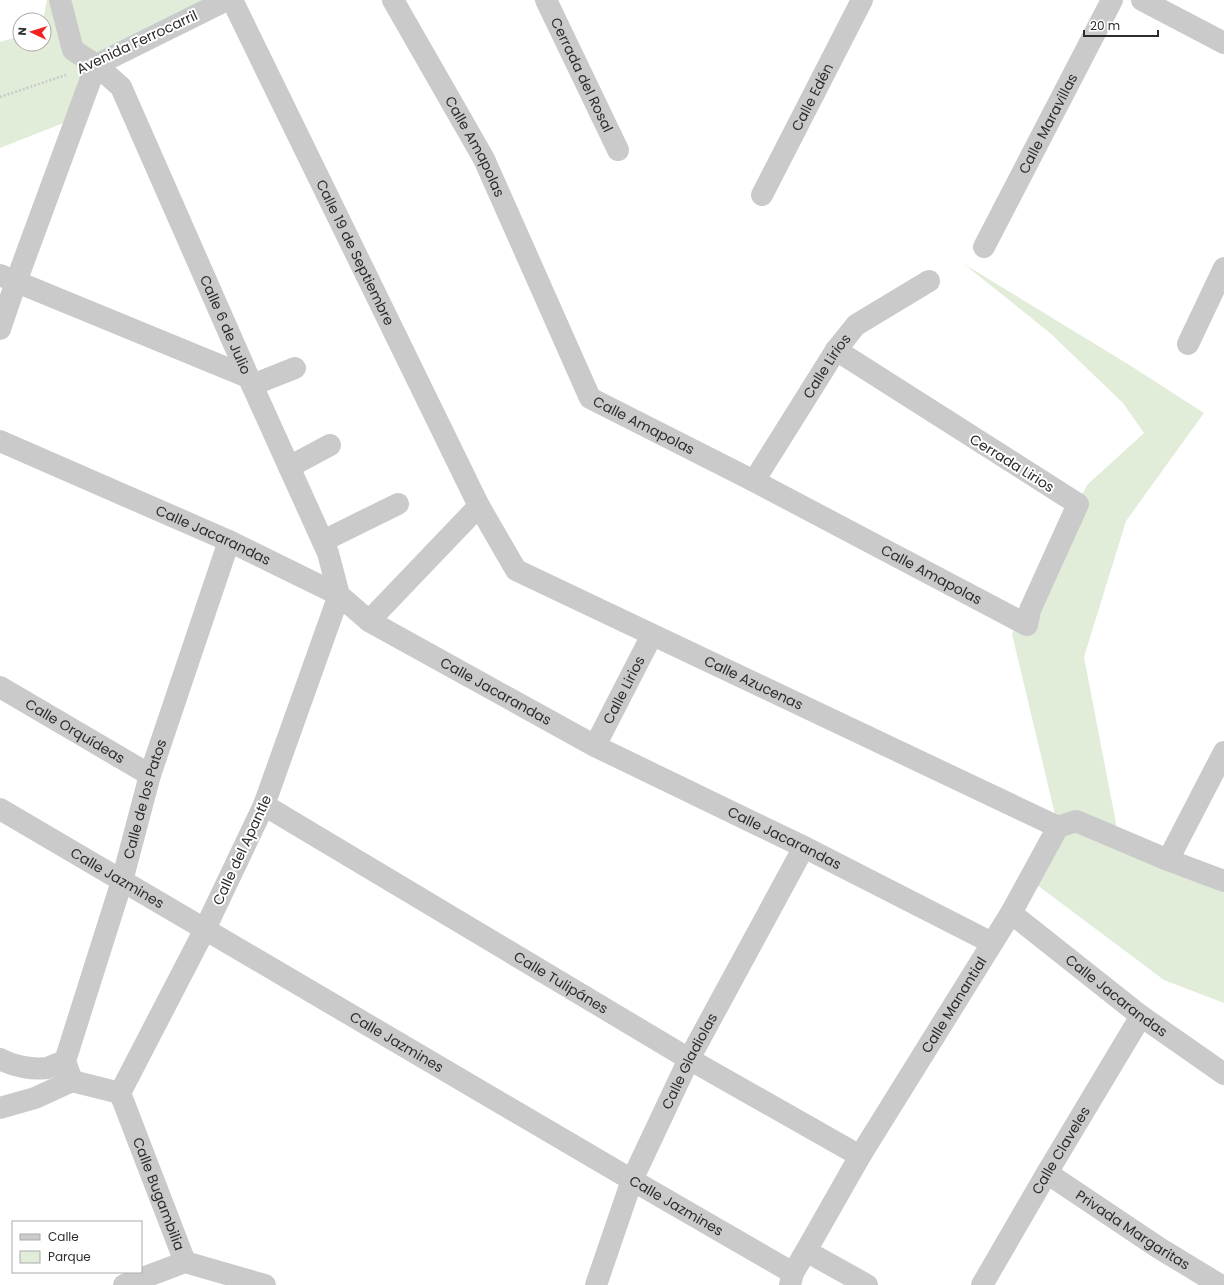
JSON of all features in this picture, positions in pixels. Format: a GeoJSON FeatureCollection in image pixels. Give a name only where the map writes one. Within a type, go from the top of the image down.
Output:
{"type":"FeatureCollection","features":[{"type":"Feature","properties":{"kind":"street","name":"Calle 6 de Julio"},"geometry":{"type":"LineString","coordinates":[[60,0],[73,50],[96,65],[121,87],[250,381],[323,541],[328,553],[339,595]]}},
{"type":"Feature","properties":{"kind":"street","name":"Avenida Ferrocarril"},"geometry":{"type":"LineString","coordinates":[[96,65],[227,0]]}},
{"type":"Feature","properties":{"kind":"street","name":"Calle 19 de Septiembre"},"geometry":{"type":"LineString","coordinates":[[232,0],[479,506]]}},
{"type":"Feature","properties":{"kind":"street","name":"Calle Amapolas"},"geometry":{"type":"LineString","coordinates":[[393,0],[484,159],[590,398],[754,481],[1027,625]]}},
{"type":"Feature","properties":{"kind":"street","name":"Cerrada del Rosal"},"geometry":{"type":"LineString","coordinates":[[546,0],[618,150]]}},
{"type":"Feature","properties":{"kind":"street","name":"Calle Edén"},"geometry":{"type":"LineString","coordinates":[[762,195],[862,0]]}},
{"type":"Feature","properties":{"kind":"street","name":"Calle Maravillas"},"geometry":{"type":"LineString","coordinates":[[984,247],[1112,0]]}},
{"type":"Feature","properties":{"kind":"street"},"geometry":{"type":"LineString","coordinates":[[1142,0],[1224,43]]}},
{"type":"Feature","properties":{"kind":"street"},"geometry":{"type":"LineString","coordinates":[[0,329],[8,279],[96,65]]}},
{"type":"Feature","properties":{"kind":"street"},"geometry":{"type":"LineString","coordinates":[[1188,344],[1224,268]]}},
{"type":"Feature","properties":{"kind":"street"},"geometry":{"type":"LineString","coordinates":[[8,279],[250,381],[295,368]]}},
{"type":"Feature","properties":{"kind":"street","name":"Calle Lirios"},"geometry":{"type":"LineString","coordinates":[[754,481],[836,350],[856,325],[929,281]]}},
{"type":"Feature","properties":{"kind":"street","name":"Cerrada Lirios"},"geometry":{"type":"LineString","coordinates":[[836,350],[1078,504],[1030,610],[1027,625]]}},
{"type":"Feature","properties":{"kind":"street","name":"Calle Jacarandas"},"geometry":{"type":"LineString","coordinates":[[0,441],[229,541],[339,595],[369,622],[595,746],[804,847],[992,943]]}},
{"type":"Feature","properties":{"kind":"street"},"geometry":{"type":"LineString","coordinates":[[289,467],[330,445]]}},
{"type":"Feature","properties":{"kind":"street"},"geometry":{"type":"LineString","coordinates":[[323,541],[398,504]]}},
{"type":"Feature","properties":{"kind":"street"},"geometry":{"type":"LineString","coordinates":[[369,622],[479,506]]}},
{"type":"Feature","properties":{"kind":"street","name":"Calle Azucenas"},"geometry":{"type":"LineString","coordinates":[[479,506],[516,570],[1058,827]]}},
{"type":"Feature","properties":{"kind":"street","name":"Calle de los Patos"},"geometry":{"type":"LineString","coordinates":[[65,1061],[122,881],[150,775],[229,541]]}},
{"type":"Feature","properties":{"kind":"street","name":"Calle del Apantle"},"geometry":{"type":"LineString","coordinates":[[120,1093],[205,930],[264,805],[339,595]]}},
{"type":"Feature","properties":{"kind":"street","name":"Calle Lirios"},"geometry":{"type":"LineString","coordinates":[[595,746],[652,635]]}},
{"type":"Feature","properties":{"kind":"street","name":"Calle Orquídeas"},"geometry":{"type":"LineString","coordinates":[[0,688],[150,775]]}},
{"type":"Feature","properties":{"kind":"street"},"geometry":{"type":"LineString","coordinates":[[1168,860],[1224,752]]}},
{"type":"Feature","properties":{"kind":"street","name":"Calle Tulipánes"},"geometry":{"type":"LineString","coordinates":[[264,805],[689,1059],[860,1156]]}},
{"type":"Feature","properties":{"kind":"street","name":"Calle Jazmines"},"geometry":{"type":"LineString","coordinates":[[0,809],[632,1180],[792,1279]]}},
{"type":"Feature","properties":{"kind":"street"},"geometry":{"type":"LineString","coordinates":[[1058,827],[1076,821],[1168,860],[1224,881]]}},
{"type":"Feature","properties":{"kind":"street","name":"Calle Manantial"},"geometry":{"type":"LineString","coordinates":[[792,1279],[806,1251],[860,1156],[1011,913],[1058,827]]}},
{"type":"Feature","properties":{"kind":"street","name":"Calle Gladiolas"},"geometry":{"type":"LineString","coordinates":[[596,1285],[632,1180],[689,1059],[804,847]]}},
{"type":"Feature","properties":{"kind":"street","name":"Calle Jacarandas"},"geometry":{"type":"LineString","coordinates":[[1011,913],[1141,1016],[1224,1074]]}},
{"type":"Feature","properties":{"kind":"street","name":"Calle Claveles"},"geometry":{"type":"LineString","coordinates":[[982,1285],[1141,1016]]}},
{"type":"Feature","properties":{"kind":"street"},"geometry":{"type":"LineString","coordinates":[[5,1062],[40,1069],[65,1061],[72,1081]]}},
{"type":"Feature","properties":{"kind":"street"},"geometry":{"type":"LineString","coordinates":[[5,1062],[28,1082],[35,1098]]}},
{"type":"Feature","properties":{"kind":"street"},"geometry":{"type":"LineString","coordinates":[[0,1108],[35,1098],[72,1081],[120,1093]]}},
{"type":"Feature","properties":{"kind":"street","name":"Calle Bugambilia"},"geometry":{"type":"LineString","coordinates":[[120,1093],[185,1262],[265,1285]]}},
{"type":"Feature","properties":{"kind":"street","name":"Privada Margaritas"},"geometry":{"type":"LineString","coordinates":[[1047,1173],[1159,1248],[1220,1285]]}},
{"type":"Feature","properties":{"kind":"street"},"geometry":{"type":"LineString","coordinates":[[806,1251],[867,1285]]}},
{"type":"Feature","properties":{"kind":"street"},"geometry":{"type":"LineString","coordinates":[[124,1285],[185,1262]]}},
{"type":"Feature","properties":{"kind":"path","name":"Avenida Ferrocarril"},"geometry":{"type":"LineString","coordinates":[[0,96],[96,65]]}},
{"type":"Feature","properties":{"kind":"green space"},"geometry":{"type":"Polygon","coordinates":[[[47,0],[227,0],[96,65],[76,118],[0,148],[0,42],[12,38],[12,52],[52,52],[52,12],[45,12],[47,0]]]}},
{"type":"Feature","properties":{"kind":"green space"},"geometry":{"type":"Polygon","coordinates":[[[964,264],[1131,366],[1204,413],[1126,521],[1084,657],[1119,839],[1224,881],[1224,1003],[1164,980],[1029,879],[1058,827],[1012,634],[1087,485],[1144,433],[1123,403],[1050,333],[964,264]]]}}]}
